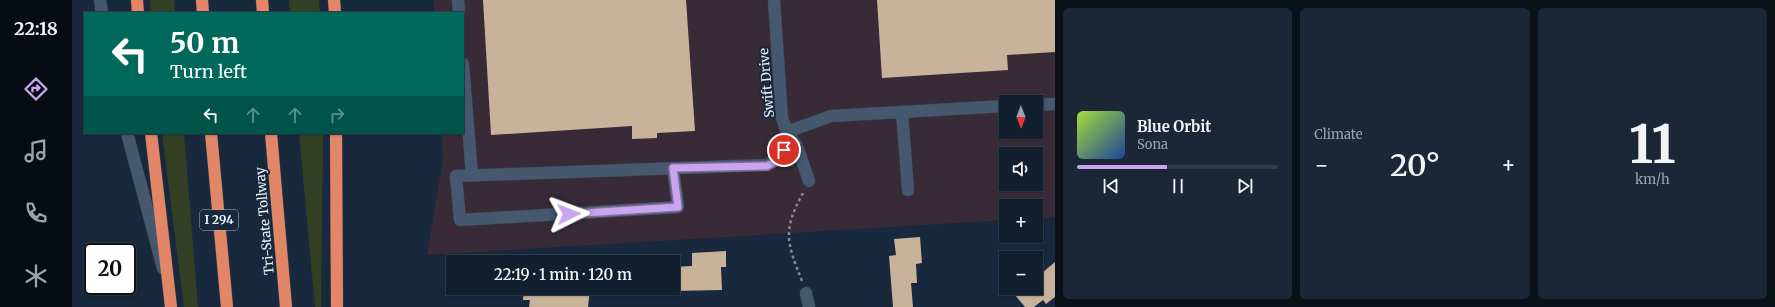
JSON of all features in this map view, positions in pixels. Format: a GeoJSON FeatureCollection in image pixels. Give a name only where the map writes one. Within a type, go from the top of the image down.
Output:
{"type":"FeatureCollection","features":[{"type":"Feature","properties":{"kind":"highway"},"geometry":{"type":"LineString","coordinates":[[137,0],[138,12]]}},
{"type":"Feature","properties":{"kind":"highway"},"geometry":{"type":"LineString","coordinates":[[202,0],[203,12]]}},
{"type":"Feature","properties":{"kind":"highway"},"geometry":{"type":"LineString","coordinates":[[262,0],[263,12]]}},
{"type":"Feature","properties":{"kind":"highway"},"geometry":{"type":"LineString","coordinates":[[334,0],[335,12]]}},
{"type":"Feature","properties":{"kind":"highway"},"geometry":{"type":"LineString","coordinates":[[151,134],[171,307]]}},
{"type":"Feature","properties":{"kind":"highway","name":"I 294"},"geometry":{"type":"LineString","coordinates":[[211,134],[227,307]]}},
{"type":"Feature","properties":{"kind":"highway","name":"Tri-State Tollway"},"geometry":{"type":"LineString","coordinates":[[271,134],[286,307]]}},
{"type":"Feature","properties":{"kind":"highway"},"geometry":{"type":"LineString","coordinates":[[336,134],[336,307]]}},
{"type":"Feature","properties":{"kind":"street"},"geometry":{"type":"LineString","coordinates":[[100,0],[102,12]]}},
{"type":"Feature","properties":{"kind":"street"},"geometry":{"type":"LineString","coordinates":[[458,0],[459,12]]}},
{"type":"Feature","properties":{"kind":"street","name":"Swift Drive"},"geometry":{"type":"LineString","coordinates":[[774,0],[782,118],[787,132],[797,146],[810,181]]}},
{"type":"Feature","properties":{"kind":"street"},"geometry":{"type":"LineString","coordinates":[[464,76],[472,175]]}},
{"type":"Feature","properties":{"kind":"street"},"geometry":{"type":"LineString","coordinates":[[1043,105],[1055,104]]}},
{"type":"Feature","properties":{"kind":"street"},"geometry":{"type":"LineString","coordinates":[[673,168],[678,207],[460,220],[456,176],[673,168],[767,166],[778,160],[784,150],[787,132],[831,116],[999,106]]}},
{"type":"Feature","properties":{"kind":"street"},"geometry":{"type":"LineString","coordinates":[[902,112],[908,190]]}},
{"type":"Feature","properties":{"kind":"street"},"geometry":{"type":"LineString","coordinates":[[126,134],[169,291]]}},
{"type":"Feature","properties":{"kind":"street"},"geometry":{"type":"LineString","coordinates":[[806,293],[809,307]]}},
{"type":"Feature","properties":{"kind":"path"},"geometry":{"type":"LineString","coordinates":[[806,293],[789,248],[789,231],[793,211],[810,181]]}},
{"type":"Feature","properties":{"kind":"shaded area"},"geometry":{"type":"Polygon","coordinates":[[[434,0],[1055,0],[1055,217],[1043,218],[1043,199],[999,199],[999,220],[427,255],[443,159],[442,134],[464,134],[464,12],[434,12],[434,0]]]}},
{"type":"Feature","properties":{"kind":"green space"},"geometry":{"type":"Polygon","coordinates":[[[150,0],[174,0],[175,12],[151,12],[150,0]]]}},
{"type":"Feature","properties":{"kind":"green space"},"geometry":{"type":"Polygon","coordinates":[[[289,0],[319,0],[320,12],[290,12],[289,0]]]}},
{"type":"Feature","properties":{"kind":"green space"},"geometry":{"type":"Polygon","coordinates":[[[162,134],[184,134],[198,307],[184,307],[162,134]]]}},
{"type":"Feature","properties":{"kind":"green space"},"geometry":{"type":"Polygon","coordinates":[[[299,134],[323,134],[321,307],[315,307],[299,134]]]}},
{"type":"Feature","properties":{"kind":"building"},"geometry":{"type":"Polygon","coordinates":[[[483,0],[686,0],[695,131],[657,133],[657,138],[632,139],[632,126],[491,135],[483,0]]]}},
{"type":"Feature","properties":{"kind":"building"},"geometry":{"type":"Polygon","coordinates":[[[877,0],[1055,0],[1055,52],[1007,55],[1008,70],[882,78],[877,0]]]}},
{"type":"Feature","properties":{"kind":"building"},"geometry":{"type":"Polygon","coordinates":[[[920,237],[922,263],[916,264],[917,283],[911,283],[913,307],[893,307],[889,256],[896,255],[894,239],[920,237]]]}},
{"type":"Feature","properties":{"kind":"building"},"geometry":{"type":"Polygon","coordinates":[[[726,251],[726,267],[721,267],[722,290],[680,291],[680,267],[692,266],[692,253],[726,251]]]}},
{"type":"Feature","properties":{"kind":"building"},"geometry":{"type":"Polygon","coordinates":[[[1055,262],[1055,297],[1046,304],[1043,300],[1034,307],[1025,307],[1015,295],[1043,295],[1043,272],[1055,262]]]}},
{"type":"Feature","properties":{"kind":"building"},"geometry":{"type":"Polygon","coordinates":[[[523,295],[589,295],[588,307],[529,307],[530,300],[523,300],[523,295]]]}},
{"type":"Feature","properties":{"kind":"route"},"geometry":{"type":"LineString","coordinates":[[569,214],[678,207],[673,168],[767,166],[778,160],[784,150]]}}]}
